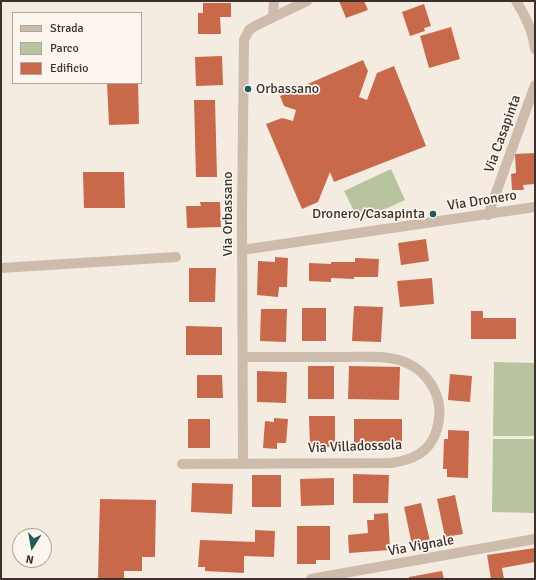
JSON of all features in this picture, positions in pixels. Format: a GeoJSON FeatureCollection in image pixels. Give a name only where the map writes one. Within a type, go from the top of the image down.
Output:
{"type":"FeatureCollection","features":[{"type":"Feature","properties":{"kind":"street"},"geometry":{"type":"LineString","coordinates":[[273,17],[274,1]]}},
{"type":"Feature","properties":{"kind":"street","name":"Via Orbassano"},"geometry":{"type":"LineString","coordinates":[[243,464],[242,250],[244,40],[252,27],[307,1]]}},
{"type":"Feature","properties":{"kind":"street"},"geometry":{"type":"LineString","coordinates":[[516,1],[530,27],[535,48]]}},
{"type":"Feature","properties":{"kind":"street","name":"Via Casapinta"},"geometry":{"type":"LineString","coordinates":[[488,215],[535,85]]}},
{"type":"Feature","properties":{"kind":"street","name":"Via Dronero"},"geometry":{"type":"LineString","coordinates":[[242,250],[535,207]]}},
{"type":"Feature","properties":{"kind":"street"},"geometry":{"type":"LineString","coordinates":[[1,268],[176,257]]}},
{"type":"Feature","properties":{"kind":"street","name":"Via Villadossola"},"geometry":{"type":"LineString","coordinates":[[182,464],[391,463],[407,460],[422,452],[432,441],[438,424],[439,412],[436,393],[427,377],[415,367],[395,359],[364,357],[243,357]]}},
{"type":"Feature","properties":{"kind":"street","name":"Via Vignale"},"geometry":{"type":"LineString","coordinates":[[311,579],[350,576],[535,539]]}},
{"type":"Feature","properties":{"kind":"green space"},"geometry":{"type":"Polygon","coordinates":[[[391,169],[405,200],[359,221],[344,191],[391,169]]]}},
{"type":"Feature","properties":{"kind":"green space"},"geometry":{"type":"Polygon","coordinates":[[[494,362],[535,363],[535,436],[493,436],[494,362]]]}},
{"type":"Feature","properties":{"kind":"green space"},"geometry":{"type":"Polygon","coordinates":[[[493,439],[535,439],[535,513],[492,512],[493,439]]]}},
{"type":"Feature","properties":{"kind":"building"},"geometry":{"type":"Polygon","coordinates":[[[339,1],[364,1],[368,10],[346,18],[339,1]]]}},
{"type":"Feature","properties":{"kind":"building"},"geometry":{"type":"Polygon","coordinates":[[[203,3],[231,3],[231,17],[220,17],[221,34],[198,34],[198,13],[203,13],[203,3]]]}},
{"type":"Feature","properties":{"kind":"building"},"geometry":{"type":"Polygon","coordinates":[[[424,4],[431,26],[424,28],[425,31],[410,36],[402,12],[424,4]]]}},
{"type":"Feature","properties":{"kind":"building"},"geometry":{"type":"Polygon","coordinates":[[[451,27],[460,59],[429,68],[420,36],[451,27]]]}},
{"type":"Feature","properties":{"kind":"building"},"geometry":{"type":"Polygon","coordinates":[[[222,56],[223,85],[196,86],[195,57],[222,56]]]}},
{"type":"Feature","properties":{"kind":"building"},"geometry":{"type":"Polygon","coordinates":[[[363,60],[368,71],[359,97],[367,100],[377,73],[394,66],[426,146],[334,182],[330,172],[318,202],[302,209],[266,124],[282,118],[293,121],[296,110],[284,106],[280,96],[363,60]]]}},
{"type":"Feature","properties":{"kind":"building"},"geometry":{"type":"Polygon","coordinates":[[[107,84],[138,84],[139,124],[109,125],[107,84]]]}},
{"type":"Feature","properties":{"kind":"building"},"geometry":{"type":"Polygon","coordinates":[[[194,100],[215,100],[217,177],[196,177],[194,100]]]}},
{"type":"Feature","properties":{"kind":"building"},"geometry":{"type":"Polygon","coordinates":[[[535,153],[535,184],[523,185],[524,190],[512,190],[511,174],[516,173],[515,154],[535,153]]]}},
{"type":"Feature","properties":{"kind":"building"},"geometry":{"type":"Polygon","coordinates":[[[83,172],[124,172],[125,208],[84,208],[83,172]]]}},
{"type":"Feature","properties":{"kind":"building"},"geometry":{"type":"Polygon","coordinates":[[[200,202],[220,202],[221,227],[187,228],[186,206],[201,206],[200,202]]]}},
{"type":"Feature","properties":{"kind":"building"},"geometry":{"type":"Polygon","coordinates":[[[426,239],[429,261],[401,265],[398,243],[426,239]]]}},
{"type":"Feature","properties":{"kind":"building"},"geometry":{"type":"Polygon","coordinates":[[[275,257],[288,258],[287,287],[279,287],[278,297],[257,295],[258,261],[275,262],[275,257]]]}},
{"type":"Feature","properties":{"kind":"building"},"geometry":{"type":"Polygon","coordinates":[[[355,258],[379,259],[378,277],[354,277],[354,279],[331,278],[331,282],[309,281],[309,263],[331,264],[331,262],[355,262],[355,258]]]}},
{"type":"Feature","properties":{"kind":"building"},"geometry":{"type":"Polygon","coordinates":[[[189,268],[216,268],[215,302],[189,302],[189,268]]]}},
{"type":"Feature","properties":{"kind":"building"},"geometry":{"type":"Polygon","coordinates":[[[432,278],[434,304],[400,307],[397,281],[432,278]]]}},
{"type":"Feature","properties":{"kind":"building"},"geometry":{"type":"Polygon","coordinates":[[[354,306],[383,307],[381,342],[352,341],[354,306]]]}},
{"type":"Feature","properties":{"kind":"building"},"geometry":{"type":"Polygon","coordinates":[[[302,308],[326,308],[326,341],[302,341],[302,308]]]}},
{"type":"Feature","properties":{"kind":"building"},"geometry":{"type":"Polygon","coordinates":[[[261,309],[287,309],[286,342],[260,341],[261,309]]]}},
{"type":"Feature","properties":{"kind":"building"},"geometry":{"type":"Polygon","coordinates":[[[471,311],[483,311],[483,318],[516,318],[516,339],[471,339],[471,311]]]}},
{"type":"Feature","properties":{"kind":"building"},"geometry":{"type":"Polygon","coordinates":[[[186,326],[222,327],[222,355],[186,355],[186,326]]]}},
{"type":"Feature","properties":{"kind":"building"},"geometry":{"type":"Polygon","coordinates":[[[308,366],[334,366],[334,399],[308,399],[308,366]]]}},
{"type":"Feature","properties":{"kind":"building"},"geometry":{"type":"Polygon","coordinates":[[[349,366],[400,367],[399,400],[348,399],[349,366]]]}},
{"type":"Feature","properties":{"kind":"building"},"geometry":{"type":"Polygon","coordinates":[[[257,371],[287,372],[286,403],[257,402],[257,371]]]}},
{"type":"Feature","properties":{"kind":"building"},"geometry":{"type":"Polygon","coordinates":[[[450,374],[472,376],[470,402],[448,400],[450,374]]]}},
{"type":"Feature","properties":{"kind":"building"},"geometry":{"type":"Polygon","coordinates":[[[197,375],[222,375],[223,398],[197,398],[197,375]]]}},
{"type":"Feature","properties":{"kind":"building"},"geometry":{"type":"Polygon","coordinates":[[[309,416],[335,416],[335,447],[310,447],[309,416]]]}},
{"type":"Feature","properties":{"kind":"building"},"geometry":{"type":"Polygon","coordinates":[[[274,418],[288,419],[286,443],[277,443],[277,449],[263,448],[265,421],[274,422],[274,418]]]}},
{"type":"Feature","properties":{"kind":"building"},"geometry":{"type":"Polygon","coordinates":[[[188,419],[210,419],[210,448],[188,448],[188,419]]]}},
{"type":"Feature","properties":{"kind":"building"},"geometry":{"type":"Polygon","coordinates":[[[354,419],[402,419],[402,445],[354,445],[354,419]]]}},
{"type":"Feature","properties":{"kind":"building"},"geometry":{"type":"Polygon","coordinates":[[[448,430],[469,431],[468,478],[447,477],[447,469],[443,469],[444,439],[448,439],[448,430]]]}},
{"type":"Feature","properties":{"kind":"building"},"geometry":{"type":"Polygon","coordinates":[[[353,474],[389,475],[388,503],[353,503],[353,474]]]}},
{"type":"Feature","properties":{"kind":"building"},"geometry":{"type":"Polygon","coordinates":[[[252,475],[281,475],[281,507],[252,507],[252,475]]]}},
{"type":"Feature","properties":{"kind":"building"},"geometry":{"type":"Polygon","coordinates":[[[334,478],[334,505],[301,506],[300,479],[334,478]]]}},
{"type":"Feature","properties":{"kind":"building"},"geometry":{"type":"Polygon","coordinates":[[[192,483],[233,484],[232,514],[191,512],[192,483]]]}},
{"type":"Feature","properties":{"kind":"building"},"geometry":{"type":"Polygon","coordinates":[[[455,495],[463,534],[445,537],[437,499],[455,495]]]}},
{"type":"Feature","properties":{"kind":"building"},"geometry":{"type":"Polygon","coordinates":[[[100,499],[156,500],[155,557],[142,557],[142,571],[124,571],[124,579],[98,579],[100,499]]]}},
{"type":"Feature","properties":{"kind":"building"},"geometry":{"type":"Polygon","coordinates":[[[421,503],[430,541],[412,545],[404,507],[421,503]]]}},
{"type":"Feature","properties":{"kind":"building"},"geometry":{"type":"Polygon","coordinates":[[[388,513],[390,550],[349,553],[348,535],[368,533],[367,520],[374,520],[374,514],[388,513]]]}},
{"type":"Feature","properties":{"kind":"building"},"geometry":{"type":"Polygon","coordinates":[[[297,526],[330,526],[330,560],[316,560],[316,564],[297,564],[297,526]]]}},
{"type":"Feature","properties":{"kind":"building"},"geometry":{"type":"Polygon","coordinates":[[[255,530],[275,531],[274,557],[244,556],[244,573],[205,571],[205,567],[198,567],[200,540],[255,542],[255,530]]]}},
{"type":"Feature","properties":{"kind":"building"},"geometry":{"type":"Polygon","coordinates":[[[535,548],[535,562],[502,568],[504,579],[491,579],[487,555],[535,548]]]}},
{"type":"Feature","properties":{"kind":"building"},"geometry":{"type":"Polygon","coordinates":[[[442,571],[444,579],[409,579],[409,577],[442,571]]]}},
{"type":"Feature","properties":{"kind":"place","name":"Orbassano"},"geometry":{"type":"Point","coordinates":[248,89]}},
{"type":"Feature","properties":{"kind":"place","name":"Dronero/Casapinta"},"geometry":{"type":"Point","coordinates":[433,214]}}]}
